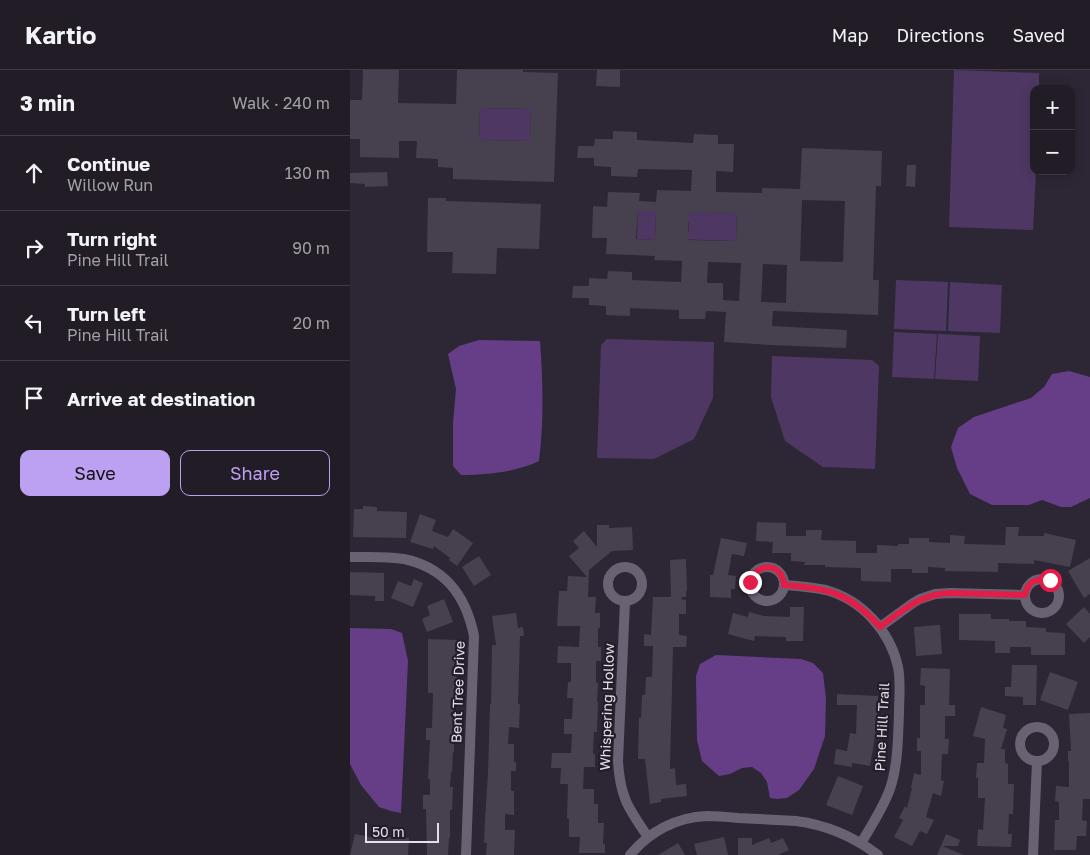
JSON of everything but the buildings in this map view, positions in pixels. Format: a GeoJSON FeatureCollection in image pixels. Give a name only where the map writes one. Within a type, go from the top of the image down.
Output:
{"type":"FeatureCollection","features":[{"type":"Feature","properties":{"kind":"street","name":"Bent Tree Drive"},"geometry":{"type":"LineString","coordinates":[[350,557],[403,559],[416,562],[441,575],[459,596],[466,608],[474,636],[466,855]]}},
{"type":"Feature","properties":{"kind":"street","name":"Pine Hill Trail"},"geometry":{"type":"LineString","coordinates":[[784,585],[826,590],[860,607],[880,627],[894,654],[900,684],[897,755],[890,788],[882,808],[861,843]]}},
{"type":"Feature","properties":{"kind":"street"},"geometry":{"type":"LineString","coordinates":[[880,627],[913,603],[935,594],[1025,595]]}},
{"type":"Feature","properties":{"kind":"street","name":"Whispering Hollow"},"geometry":{"type":"LineString","coordinates":[[625,601],[618,761],[619,779],[624,800],[648,836]]}},
{"type":"Feature","properties":{"kind":"street"},"geometry":{"type":"LineString","coordinates":[[1033,855],[1036,761]]}},
{"type":"Feature","properties":{"kind":"street"},"geometry":{"type":"LineString","coordinates":[[630,855],[648,836],[663,827],[692,818],[707,816],[810,823],[836,830],[861,843],[878,855]]}},
{"type":"Feature","properties":{"kind":"shaded area"},"geometry":{"type":"Polygon","coordinates":[[[954,70],[1039,73],[1039,85],[1030,85],[1030,175],[1036,175],[1033,230],[949,227],[954,70]]]}},
{"type":"Feature","properties":{"kind":"shaded area"},"geometry":{"type":"Polygon","coordinates":[[[480,108],[531,109],[530,141],[479,140],[480,108]]]}},
{"type":"Feature","properties":{"kind":"shaded area"},"geometry":{"type":"Polygon","coordinates":[[[638,211],[656,211],[655,240],[637,239],[638,211]]]}},
{"type":"Feature","properties":{"kind":"shaded area"},"geometry":{"type":"Polygon","coordinates":[[[674,211],[737,213],[736,241],[673,239],[689,231],[689,222],[674,221],[674,211]]]}},
{"type":"Feature","properties":{"kind":"shaded area"},"geometry":{"type":"Polygon","coordinates":[[[896,280],[948,282],[946,331],[894,329],[896,280]]]}},
{"type":"Feature","properties":{"kind":"shaded area"},"geometry":{"type":"Polygon","coordinates":[[[950,282],[1002,285],[1000,333],[948,331],[950,282]]]}},
{"type":"Feature","properties":{"kind":"shaded area"},"geometry":{"type":"Polygon","coordinates":[[[894,332],[937,334],[934,379],[892,377],[894,332]]]}},
{"type":"Feature","properties":{"kind":"shaded area"},"geometry":{"type":"Polygon","coordinates":[[[938,334],[980,336],[978,381],[935,379],[938,334]]]}},
{"type":"Feature","properties":{"kind":"shaded area"},"geometry":{"type":"Polygon","coordinates":[[[607,339],[714,342],[713,398],[694,439],[654,459],[597,458],[601,345],[607,339]]]}},
{"type":"Feature","properties":{"kind":"shaded area"},"geometry":{"type":"Polygon","coordinates":[[[479,340],[540,341],[542,431],[539,461],[521,468],[501,472],[461,475],[453,466],[453,423],[456,389],[448,354],[459,346],[479,340]]]}},
{"type":"Feature","properties":{"kind":"shaded area"},"geometry":{"type":"Polygon","coordinates":[[[772,356],[872,360],[879,366],[875,469],[823,467],[785,441],[771,397],[772,356]]]}},
{"type":"Feature","properties":{"kind":"shaded area"},"geometry":{"type":"Polygon","coordinates":[[[1069,371],[1090,377],[1090,498],[1071,507],[1061,507],[1042,500],[1029,505],[992,505],[970,494],[957,468],[951,447],[958,428],[974,417],[1031,398],[1044,387],[1052,374],[1069,371]]]}},
{"type":"Feature","properties":{"kind":"shaded area"},"geometry":{"type":"Polygon","coordinates":[[[350,628],[391,629],[402,633],[408,661],[401,813],[379,807],[361,785],[350,764],[350,628]]]}},
{"type":"Feature","properties":{"kind":"shaded area"},"geometry":{"type":"Polygon","coordinates":[[[716,655],[801,659],[813,663],[823,673],[826,699],[825,736],[814,769],[799,790],[787,798],[770,798],[767,782],[761,773],[752,767],[742,768],[730,774],[719,776],[702,761],[697,740],[696,676],[700,664],[716,655]]]}},
{"type":"Feature","properties":{"kind":"route"},"geometry":{"type":"LineString","coordinates":[[750,582],[757,570],[769,567],[779,572],[784,585],[826,590],[854,603],[880,627],[913,603],[935,594],[1025,595],[1027,588],[1038,579],[1050,580]]}}]}
